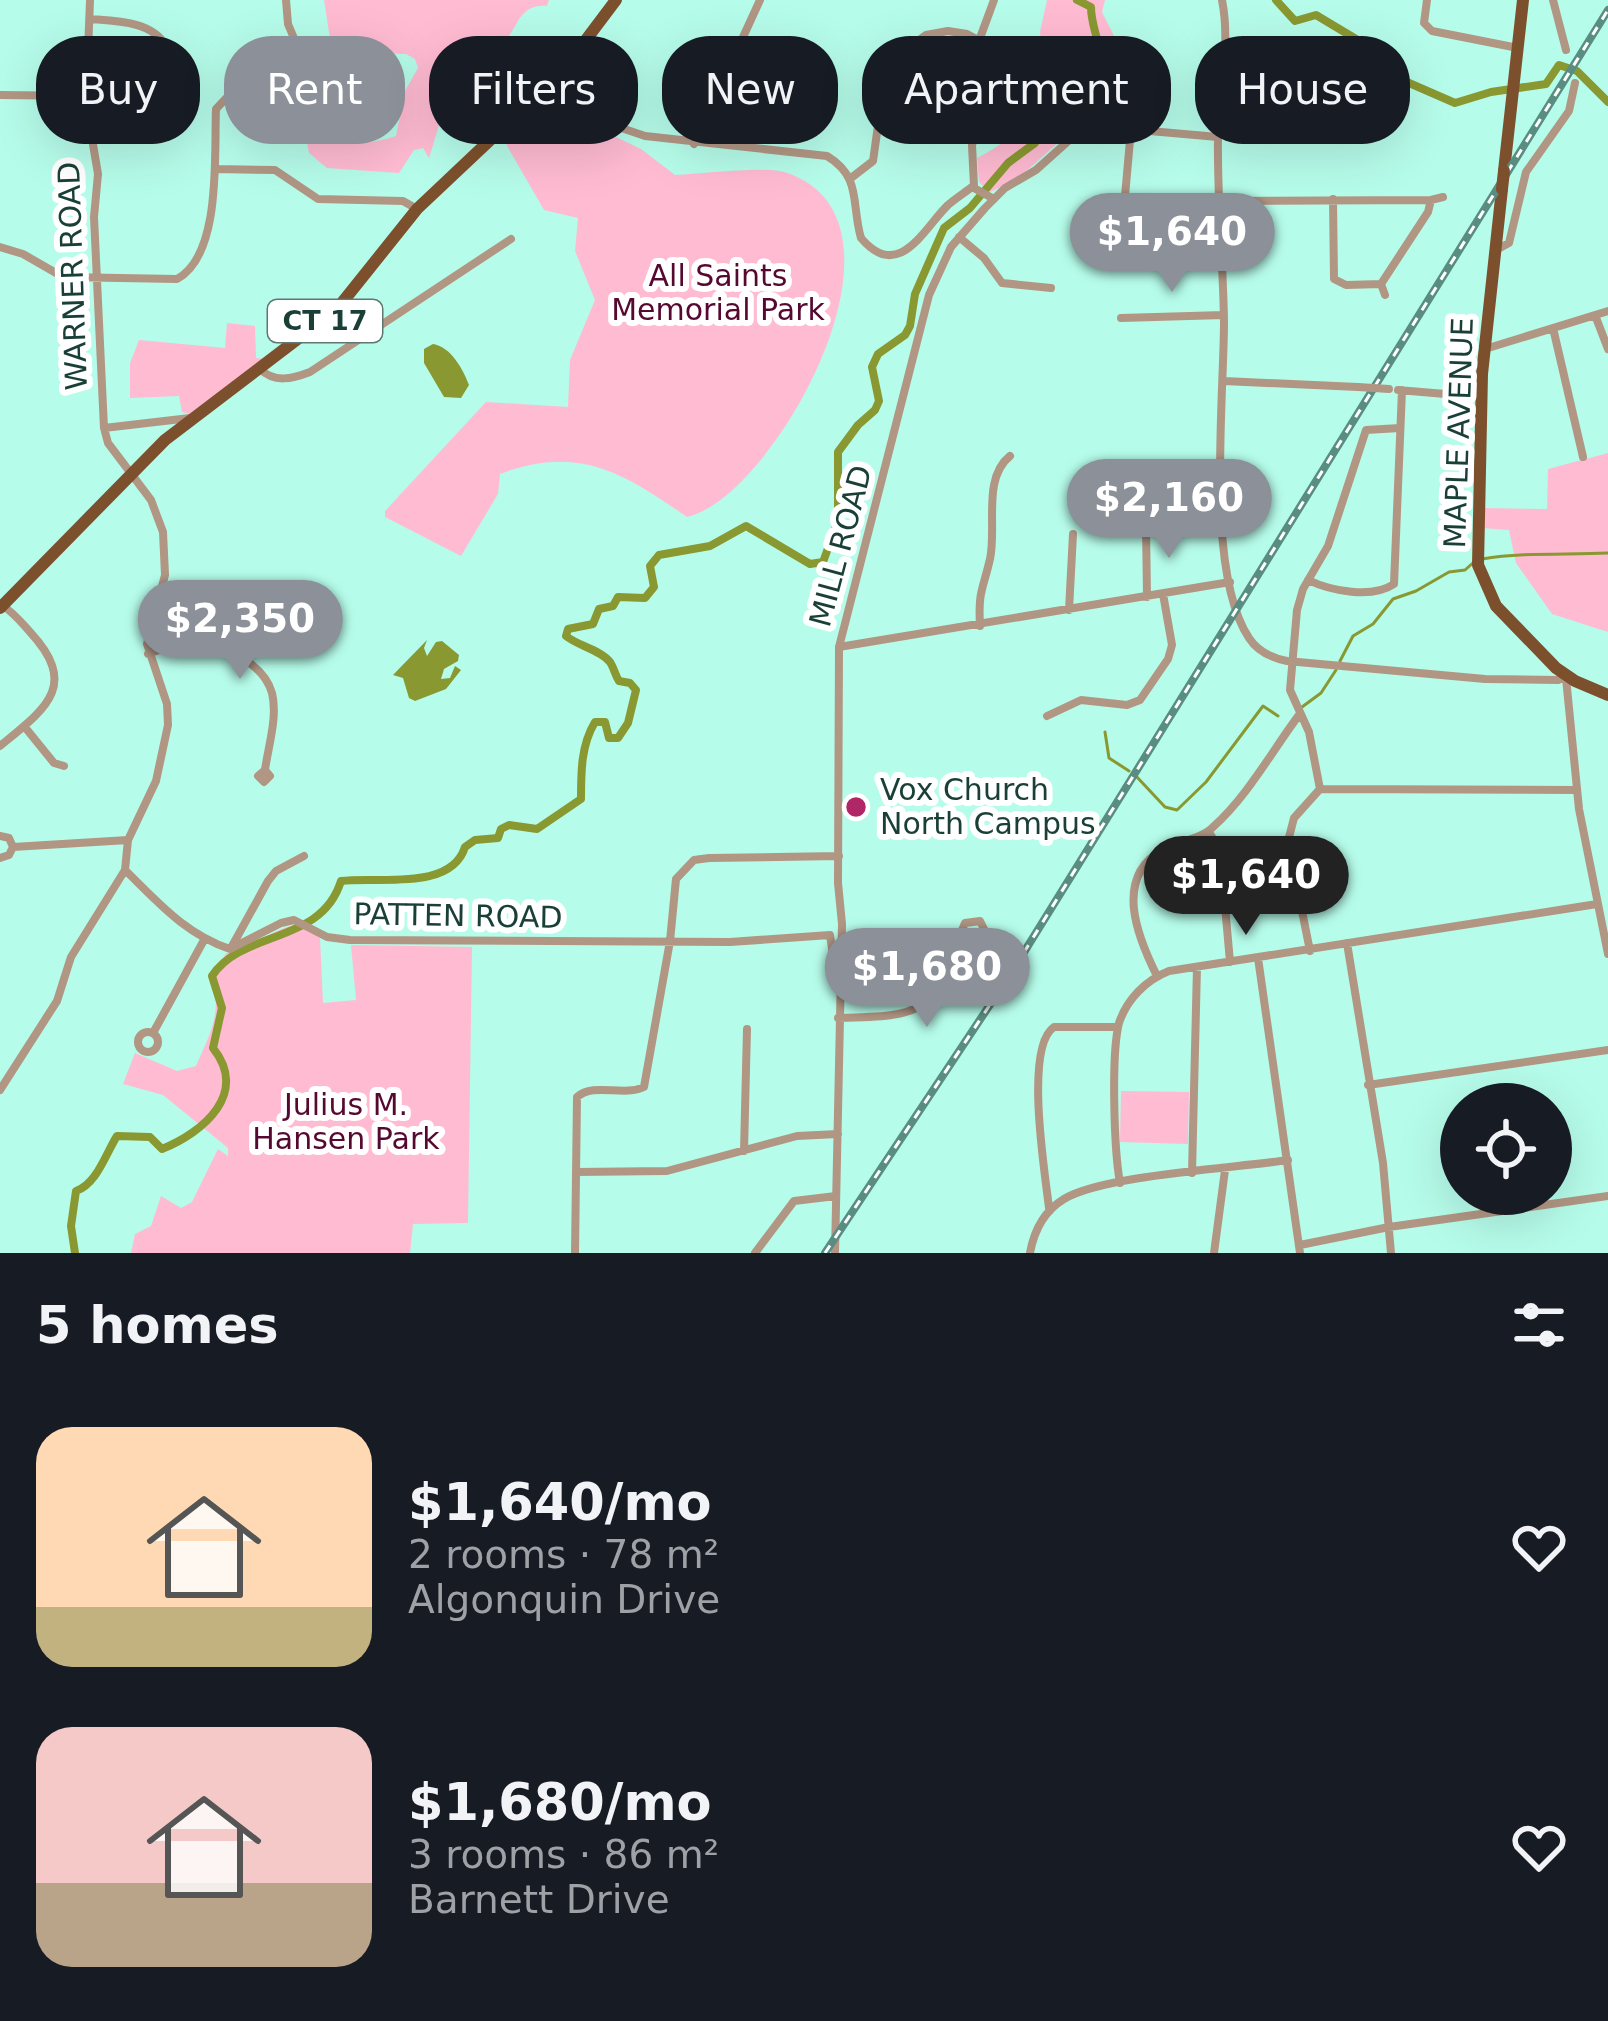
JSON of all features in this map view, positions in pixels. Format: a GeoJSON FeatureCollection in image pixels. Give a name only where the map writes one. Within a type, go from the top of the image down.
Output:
{"type":"FeatureCollection","features":[{"type":"Feature","properties":{"kind":"main road","name":"CT 17"},"geometry":{"type":"LineString","coordinates":[[590,36],[616,0]]}},
{"type":"Feature","properties":{"kind":"main road","name":"MAPLE AVENUE"},"geometry":{"type":"LineString","coordinates":[[1523,0],[1484,349],[1475,542],[1478,569],[1496,606],[1552,663],[1608,695]]}},
{"type":"Feature","properties":{"kind":"main road","name":"CT 17"},"geometry":{"type":"LineString","coordinates":[[1,607],[130,471],[190,418],[343,303],[417,208],[486,144]]}},
{"type":"Feature","properties":{"kind":"street","name":"WARNER ROAD"},"geometry":{"type":"LineString","coordinates":[[89,36],[90,0]]}},
{"type":"Feature","properties":{"kind":"street"},"geometry":{"type":"LineString","coordinates":[[286,0],[293,36]]}},
{"type":"Feature","properties":{"kind":"street"},"geometry":{"type":"LineString","coordinates":[[743,36],[760,0]]}},
{"type":"Feature","properties":{"kind":"street"},"geometry":{"type":"LineString","coordinates":[[981,36],[994,0]]}},
{"type":"Feature","properties":{"kind":"street"},"geometry":{"type":"LineString","coordinates":[[1222,0],[1224,36]]}},
{"type":"Feature","properties":{"kind":"street"},"geometry":{"type":"LineString","coordinates":[[1427,0],[1424,22],[1432,31],[1518,48]]}},
{"type":"Feature","properties":{"kind":"street"},"geometry":{"type":"LineString","coordinates":[[1553,0],[1566,50]]}},
{"type":"Feature","properties":{"kind":"street"},"geometry":{"type":"LineString","coordinates":[[90,19],[134,23],[160,36]]}},
{"type":"Feature","properties":{"kind":"street"},"geometry":{"type":"LineString","coordinates":[[927,36],[936,32],[965,36]]}},
{"type":"Feature","properties":{"kind":"street"},"geometry":{"type":"LineString","coordinates":[[1495,250],[1509,243],[1526,172],[1572,105],[1575,83]]}},
{"type":"Feature","properties":{"kind":"street"},"geometry":{"type":"LineString","coordinates":[[0,95],[36,95]]}},
{"type":"Feature","properties":{"kind":"street"},"geometry":{"type":"LineString","coordinates":[[0,248],[23,254],[63,277],[161,282],[187,274],[200,252],[216,169],[215,115],[224,97]]}},
{"type":"Feature","properties":{"kind":"street","name":"WARNER ROAD"},"geometry":{"type":"LineString","coordinates":[[93,144],[104,428],[108,442],[152,500],[166,545],[165,575],[147,635],[148,655]]}},
{"type":"Feature","properties":{"kind":"street"},"geometry":{"type":"LineString","coordinates":[[707,144],[815,152],[833,159],[851,178],[861,238],[875,250],[891,253],[916,244],[947,206],[985,192],[972,144]]}},
{"type":"Feature","properties":{"kind":"street"},"geometry":{"type":"LineString","coordinates":[[851,178],[873,161],[876,144]]}},
{"type":"Feature","properties":{"kind":"street","name":"MILL ROAD"},"geometry":{"type":"LineString","coordinates":[[835,1253],[839,646],[929,295],[946,255],[985,192],[1061,144]]}},
{"type":"Feature","properties":{"kind":"street"},"geometry":{"type":"LineString","coordinates":[[1125,196],[1130,144]]}},
{"type":"Feature","properties":{"kind":"street"},"geometry":{"type":"LineString","coordinates":[[1218,144],[1224,315],[1219,482],[1230,582],[1245,632],[1257,648],[1292,662],[1485,680],[1558,680],[1568,674],[1577,790],[1608,954]]}},
{"type":"Feature","properties":{"kind":"street"},"geometry":{"type":"LineString","coordinates":[[216,169],[275,170],[318,199],[403,201],[417,208]]}},
{"type":"Feature","properties":{"kind":"street"},"geometry":{"type":"LineString","coordinates":[[1220,201],[1430,200],[1443,196]]}},
{"type":"Feature","properties":{"kind":"street"},"geometry":{"type":"LineString","coordinates":[[1333,200],[1334,279],[1346,285],[1381,284]]}},
{"type":"Feature","properties":{"kind":"street"},"geometry":{"type":"LineString","coordinates":[[1381,284],[1428,212],[1430,200]]}},
{"type":"Feature","properties":{"kind":"street"},"geometry":{"type":"LineString","coordinates":[[959,236],[1002,283],[1051,288]]}},
{"type":"Feature","properties":{"kind":"street"},"geometry":{"type":"LineString","coordinates":[[260,369],[268,376],[286,379],[310,372],[511,238]]}},
{"type":"Feature","properties":{"kind":"street"},"geometry":{"type":"LineString","coordinates":[[1145,248],[1221,246]]}},
{"type":"Feature","properties":{"kind":"street"},"geometry":{"type":"LineString","coordinates":[[1381,284],[1385,295]]}},
{"type":"Feature","properties":{"kind":"street"},"geometry":{"type":"LineString","coordinates":[[1484,349],[1608,311]]}},
{"type":"Feature","properties":{"kind":"street"},"geometry":{"type":"LineString","coordinates":[[1121,318],[1224,315]]}},
{"type":"Feature","properties":{"kind":"street"},"geometry":{"type":"LineString","coordinates":[[1595,315],[1608,349]]}},
{"type":"Feature","properties":{"kind":"street"},"geometry":{"type":"LineString","coordinates":[[1553,328],[1582,457]]}},
{"type":"Feature","properties":{"kind":"street"},"geometry":{"type":"LineString","coordinates":[[1224,381],[1481,397]]}},
{"type":"Feature","properties":{"kind":"street"},"geometry":{"type":"LineString","coordinates":[[1308,580],[1336,590],[1392,586],[1402,390]]}},
{"type":"Feature","properties":{"kind":"street"},"geometry":{"type":"LineString","coordinates":[[104,428],[190,418]]}},
{"type":"Feature","properties":{"kind":"street"},"geometry":{"type":"LineString","coordinates":[[1320,789],[1310,732],[1290,690],[1298,601],[1328,546],[1367,429],[1400,428]]}},
{"type":"Feature","properties":{"kind":"street"},"geometry":{"type":"LineString","coordinates":[[980,626],[978,593],[991,557],[991,508],[1004,460],[1010,456]]}},
{"type":"Feature","properties":{"kind":"street"},"geometry":{"type":"LineString","coordinates":[[1147,526],[1147,597]]}},
{"type":"Feature","properties":{"kind":"street"},"geometry":{"type":"LineString","coordinates":[[1069,610],[1073,534]]}},
{"type":"Feature","properties":{"kind":"street"},"geometry":{"type":"LineString","coordinates":[[839,646],[1230,582]]}},
{"type":"Feature","properties":{"kind":"street"},"geometry":{"type":"LineString","coordinates":[[1047,716],[1082,700],[1127,705],[1140,700],[1172,645],[1163,594]]}},
{"type":"Feature","properties":{"kind":"street"},"geometry":{"type":"LineString","coordinates":[[0,746],[45,708],[56,682],[48,653],[1,607]]}},
{"type":"Feature","properties":{"kind":"street"},"geometry":{"type":"LineString","coordinates":[[0,1090],[57,1001],[71,957],[125,870],[128,840],[156,781],[168,725],[167,704],[148,655],[194,643],[238,656],[258,669],[273,705],[265,770]]}},
{"type":"Feature","properties":{"kind":"street"},"geometry":{"type":"LineString","coordinates":[[1157,976],[1135,926],[1138,877],[1160,851],[1209,832],[1299,715]]}},
{"type":"Feature","properties":{"kind":"street"},"geometry":{"type":"LineString","coordinates":[[24,726],[54,763],[64,766]]}},
{"type":"Feature","properties":{"kind":"street"},"geometry":{"type":"LineString","coordinates":[[1310,951],[1288,842],[1294,818],[1320,789],[1577,790]]}},
{"type":"Feature","properties":{"kind":"street"},"geometry":{"type":"LineString","coordinates":[[1209,832],[1220,850],[1230,962]]}},
{"type":"Feature","properties":{"kind":"street"},"geometry":{"type":"LineString","coordinates":[[0,836],[8,837],[13,847],[10,855],[0,858]]}},
{"type":"Feature","properties":{"kind":"street"},"geometry":{"type":"LineString","coordinates":[[13,847],[128,840]]}},
{"type":"Feature","properties":{"kind":"street"},"geometry":{"type":"LineString","coordinates":[[125,870],[181,925],[230,949],[268,881],[304,856]]}},
{"type":"Feature","properties":{"kind":"street"},"geometry":{"type":"LineString","coordinates":[[574,1253],[577,1097],[580,1092],[644,1087],[676,879],[694,860],[839,856]]}},
{"type":"Feature","properties":{"kind":"street"},"geometry":{"type":"LineString","coordinates":[[838,975],[830,935],[840,903]]}},
{"type":"Feature","properties":{"kind":"street"},"geometry":{"type":"LineString","coordinates":[[1120,1183],[1115,1147],[1118,1028],[1137,992],[1157,976],[1597,904]]}},
{"type":"Feature","properties":{"kind":"street","name":"PATTEN ROAD"},"geometry":{"type":"LineString","coordinates":[[230,949],[281,922],[350,940],[749,941],[830,935]]}},
{"type":"Feature","properties":{"kind":"street"},"geometry":{"type":"LineString","coordinates":[[153,1034],[204,940]]}},
{"type":"Feature","properties":{"kind":"street"},"geometry":{"type":"LineString","coordinates":[[1347,944],[1383,1163],[1391,1253]]}},
{"type":"Feature","properties":{"kind":"street"},"geometry":{"type":"LineString","coordinates":[[838,1018],[896,1017],[918,1010],[934,992],[956,946]]}},
{"type":"Feature","properties":{"kind":"street"},"geometry":{"type":"LineString","coordinates":[[1258,958],[1300,1249],[1389,1227],[1608,1196]]}},
{"type":"Feature","properties":{"kind":"street"},"geometry":{"type":"LineString","coordinates":[[1192,1173],[1197,968]]}},
{"type":"Feature","properties":{"kind":"street"},"geometry":{"type":"LineString","coordinates":[[1049,1210],[1039,1110],[1040,1045],[1054,1027],[1118,1028]]}},
{"type":"Feature","properties":{"kind":"street"},"geometry":{"type":"LineString","coordinates":[[744,1150],[748,1029]]}},
{"type":"Feature","properties":{"kind":"street"},"geometry":{"type":"LineString","coordinates":[[1368,1085],[1608,1050]]}},
{"type":"Feature","properties":{"kind":"street"},"geometry":{"type":"LineString","coordinates":[[0,1065],[12,1073]]}},
{"type":"Feature","properties":{"kind":"street"},"geometry":{"type":"LineString","coordinates":[[576,1172],[667,1171],[797,1136],[838,1134]]}},
{"type":"Feature","properties":{"kind":"street"},"geometry":{"type":"LineString","coordinates":[[1030,1253],[1033,1236],[1049,1210],[1080,1191],[1288,1160]]}},
{"type":"Feature","properties":{"kind":"street"},"geometry":{"type":"LineString","coordinates":[[1214,1253],[1225,1170]]}},
{"type":"Feature","properties":{"kind":"street"},"geometry":{"type":"LineString","coordinates":[[755,1253],[794,1201],[836,1196]]}},
{"type":"Feature","properties":{"kind":"green space"},"geometry":{"type":"Polygon","coordinates":[[[324,0],[549,0],[547,6],[525,12],[509,36],[429,36],[429,144],[433,144],[429,158],[423,148],[414,150],[399,173],[327,168],[309,153],[307,144],[405,144],[405,91],[418,68],[415,59],[405,54],[405,36],[330,36],[324,0]]]}},
{"type":"Feature","properties":{"kind":"green space"},"geometry":{"type":"Polygon","coordinates":[[[1047,0],[1105,0],[1102,12],[1114,36],[1040,36],[1047,0]]]}},
{"type":"Feature","properties":{"kind":"green space","name":"All Saints Memorial Park"},"geometry":{"type":"Polygon","coordinates":[[[506,144],[631,144],[675,175],[784,172],[826,199],[843,242],[841,296],[823,354],[795,411],[760,461],[722,499],[687,517],[621,476],[599,468],[577,463],[528,465],[500,474],[498,494],[461,556],[385,517],[385,511],[486,402],[568,407],[570,360],[595,300],[575,251],[578,218],[544,210],[506,144]]]}},
{"type":"Feature","properties":{"kind":"green space"},"geometry":{"type":"Polygon","coordinates":[[[1057,144],[1028,170],[990,192],[979,182],[977,158],[999,145],[1057,144]]]}},
{"type":"Feature","properties":{"kind":"green space"},"geometry":{"type":"Polygon","coordinates":[[[227,323],[255,326],[256,358],[266,359],[189,414],[182,412],[179,396],[130,398],[130,363],[139,340],[225,348],[227,323]]]}},
{"type":"Feature","properties":{"kind":"green space"},"geometry":{"type":"Polygon","coordinates":[[[1608,453],[1608,632],[1552,614],[1516,563],[1509,530],[1482,528],[1483,508],[1547,509],[1548,469],[1608,453]]]}},
{"type":"Feature","properties":{"kind":"green space","name":"Julius M. Hansen Park"},"geometry":{"type":"Polygon","coordinates":[[[300,925],[320,938],[323,1003],[356,1000],[351,945],[472,947],[468,1223],[413,1224],[410,1253],[131,1253],[135,1234],[151,1226],[161,1196],[181,1208],[192,1202],[218,1149],[228,1156],[228,1148],[163,1095],[123,1084],[135,1053],[177,1071],[196,1066],[215,1013],[211,980],[226,953],[300,925]]]}},
{"type":"Feature","properties":{"kind":"green space"},"geometry":{"type":"Polygon","coordinates":[[[1121,1091],[1189,1092],[1188,1144],[1120,1142],[1121,1091]]]}},
{"type":"Feature","properties":{"kind":"shaded area"},"geometry":{"type":"Polygon","coordinates":[[[433,344],[451,354],[463,372],[469,385],[461,398],[444,397],[424,363],[424,349],[433,344]]]}},
{"type":"Feature","properties":{"kind":"shaded area"},"geometry":{"type":"Polygon","coordinates":[[[427,640],[427,656],[442,641],[459,655],[441,679],[450,678],[455,666],[461,670],[446,689],[415,701],[409,698],[403,678],[393,675],[427,640]]]}},
{"type":"Feature","properties":{"kind":"waterway"},"geometry":{"type":"LineString","coordinates":[[75,1253],[71,1226],[76,1191],[95,1175],[117,1136],[150,1137],[162,1149],[193,1132],[217,1109],[226,1080],[213,1048],[222,1008],[212,976],[226,961],[317,916],[331,902],[341,881],[411,879],[445,871],[475,840],[498,838],[509,825],[537,829],[581,799],[590,731],[595,722],[605,722],[609,738],[618,738],[628,723],[636,690],[619,681],[606,658],[566,636],[568,629],[593,624],[599,609],[613,606],[618,597],[645,598],[654,587],[650,566],[659,555],[710,546],[746,526],[810,564],[823,562],[838,521],[838,452],[875,410],[879,401],[872,367],[878,354],[910,326],[915,294],[944,228],[970,208],[1008,163],[1035,143],[1045,114],[1095,76],[1100,54],[1091,7],[1077,0]]}},
{"type":"Feature","properties":{"kind":"waterway"},"geometry":{"type":"LineString","coordinates":[[1276,0],[1295,21],[1316,15],[1366,45],[1393,76],[1455,103],[1546,84],[1559,65],[1577,71],[1608,102]]}},
{"type":"Feature","properties":{"kind":"waterway"},"geometry":{"type":"LineString","coordinates":[[1482,559],[1608,553]]}},
{"type":"Feature","properties":{"kind":"waterway"},"geometry":{"type":"LineString","coordinates":[[1340,661],[1353,636],[1373,624],[1393,599],[1474,562]]}},
{"type":"Feature","properties":{"kind":"waterway"},"geometry":{"type":"LineString","coordinates":[[1302,707],[1321,693],[1336,670]]}},
{"type":"Feature","properties":{"kind":"waterway"},"geometry":{"type":"LineString","coordinates":[[1136,776],[1165,807],[1177,810],[1206,782],[1263,706],[1278,716]]}},
{"type":"Feature","properties":{"kind":"waterway"},"geometry":{"type":"LineString","coordinates":[[1105,732],[1109,758],[1129,771]]}},
{"type":"Feature","properties":{"kind":"railway"},"geometry":{"type":"LineString","coordinates":[[825,1253],[1013,970],[1608,10]]}},
{"type":"Feature","properties":{"kind":"place","name":"Vox Church North Campus"},"geometry":{"type":"Point","coordinates":[856,807]}}]}
